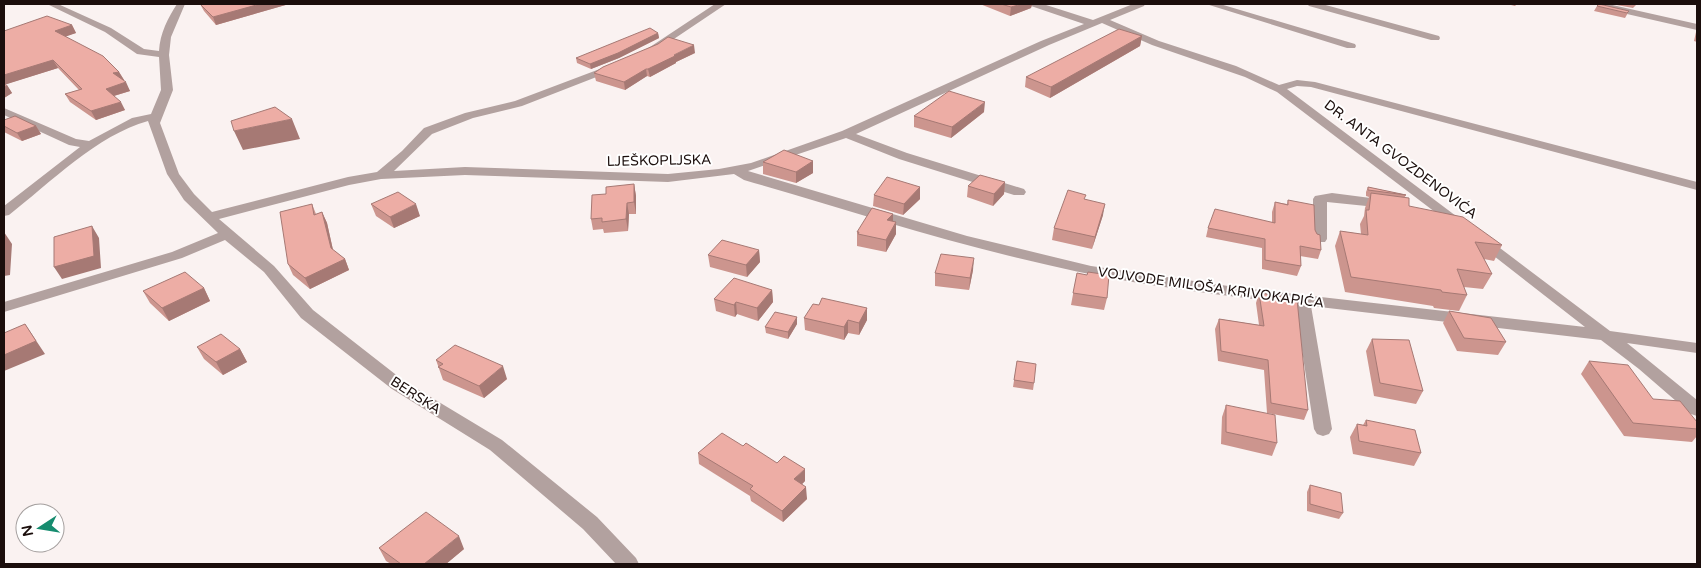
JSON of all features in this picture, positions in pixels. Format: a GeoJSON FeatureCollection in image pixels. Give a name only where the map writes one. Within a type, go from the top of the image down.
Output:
{"type":"FeatureCollection","features":[{"type":"Feature","properties":{"kind":"street"},"geometry":{"type":"LineString","coordinates":[[51,4],[108,30],[141,52],[163,54]]}},
{"type":"Feature","properties":{"kind":"street"},"geometry":{"type":"LineString","coordinates":[[4,212],[92,145],[128,123],[155,116],[166,97],[163,54],[170,24],[182,4]]}},
{"type":"Feature","properties":{"kind":"street"},"geometry":{"type":"LineString","coordinates":[[639,55],[654,48],[721,4]]}},
{"type":"Feature","properties":{"kind":"street","name":"DR. ANTA GVOZDENOVIĆA"},"geometry":{"type":"LineString","coordinates":[[1034,4],[1099,22],[1163,46],[1244,72],[1279,88],[1645,365],[1697,410]]}},
{"type":"Feature","properties":{"kind":"street","name":"LJEŠKOPLJSKA"},"geometry":{"type":"LineString","coordinates":[[210,217],[348,181],[381,175],[464,171],[668,178],[736,170],[771,161],[846,134],[1036,47],[1141,4]]}},
{"type":"Feature","properties":{"kind":"street"},"geometry":{"type":"LineString","coordinates":[[1211,4],[1351,46]]}},
{"type":"Feature","properties":{"kind":"street"},"geometry":{"type":"LineString","coordinates":[[1312,4],[1435,38]]}},
{"type":"Feature","properties":{"kind":"street"},"geometry":{"type":"LineString","coordinates":[[1599,5],[1697,27]]}},
{"type":"Feature","properties":{"kind":"street"},"geometry":{"type":"LineString","coordinates":[[381,175],[406,154],[428,131],[468,115],[518,104],[624,62]]}},
{"type":"Feature","properties":{"kind":"street"},"geometry":{"type":"LineString","coordinates":[[1279,88],[1297,83],[1311,84],[1697,186]]}},
{"type":"Feature","properties":{"kind":"street"},"geometry":{"type":"LineString","coordinates":[[4,111],[73,142],[92,145]]}},
{"type":"Feature","properties":{"kind":"street","name":"BERSKA"},"geometry":{"type":"LineString","coordinates":[[155,116],[154,123],[173,174],[189,197],[227,234],[269,269],[308,314],[398,385],[496,445],[590,523],[629,564]]}},
{"type":"Feature","properties":{"kind":"street"},"geometry":{"type":"LineString","coordinates":[[846,134],[903,156],[1019,192]]}},
{"type":"Feature","properties":{"kind":"street","name":"VOJVODE MILOŠA KRIVOKAPIĆA"},"geometry":{"type":"LineString","coordinates":[[736,170],[749,177],[927,229],[1070,265],[1161,281],[1302,301],[1604,334],[1697,348]]}},
{"type":"Feature","properties":{"kind":"street"},"geometry":{"type":"LineString","coordinates":[[1320,239],[1320,199],[1332,197],[1398,206]]}},
{"type":"Feature","properties":{"kind":"street"},"geometry":{"type":"LineString","coordinates":[[1416,208],[1444,212]]}},
{"type":"Feature","properties":{"kind":"street"},"geometry":{"type":"LineString","coordinates":[[4,307],[177,255],[227,234]]}},
{"type":"Feature","properties":{"kind":"street"},"geometry":{"type":"LineString","coordinates":[[1302,301],[1323,429]]}},
{"type":"Feature","properties":{"kind":"building"},"geometry":{"type":"Polygon","coordinates":[[[200,4],[260,4],[213,17],[200,4]]]}},
{"type":"Feature","properties":{"kind":"building"},"geometry":{"type":"Polygon","coordinates":[[[1001,4],[1022,4],[1011,7],[1001,4]]]}},
{"type":"Feature","properties":{"kind":"building"},"geometry":{"type":"Polygon","coordinates":[[[1599,4],[1629,11],[1627,13],[1597,6],[1599,4]]]}},
{"type":"Feature","properties":{"kind":"building"},"geometry":{"type":"Polygon","coordinates":[[[47,16],[72,25],[55,31],[103,56],[119,72],[113,73],[126,82],[106,89],[121,102],[91,111],[65,94],[82,89],[53,60],[4,75],[4,31],[47,16]]]}},
{"type":"Feature","properties":{"kind":"building"},"geometry":{"type":"Polygon","coordinates":[[[650,28],[658,33],[618,53],[590,64],[576,58],[650,28]]]}},
{"type":"Feature","properties":{"kind":"building"},"geometry":{"type":"Polygon","coordinates":[[[1119,29],[1142,36],[1051,87],[1026,77],[1119,29]]]}},
{"type":"Feature","properties":{"kind":"building"},"geometry":{"type":"Polygon","coordinates":[[[668,37],[694,45],[624,82],[594,73],[603,67],[658,44],[668,37]]]}},
{"type":"Feature","properties":{"kind":"building"},"geometry":{"type":"Polygon","coordinates":[[[949,91],[985,102],[952,127],[914,116],[949,91]]]}},
{"type":"Feature","properties":{"kind":"building"},"geometry":{"type":"Polygon","coordinates":[[[275,107],[292,119],[234,131],[231,121],[275,107]]]}},
{"type":"Feature","properties":{"kind":"building"},"geometry":{"type":"Polygon","coordinates":[[[15,116],[36,126],[17,133],[4,126],[4,120],[15,116]]]}},
{"type":"Feature","properties":{"kind":"building"},"geometry":{"type":"Polygon","coordinates":[[[784,150],[813,161],[796,172],[763,162],[784,150]]]}},
{"type":"Feature","properties":{"kind":"building"},"geometry":{"type":"Polygon","coordinates":[[[980,175],[1005,182],[994,194],[968,186],[980,175]]]}},
{"type":"Feature","properties":{"kind":"building"},"geometry":{"type":"Polygon","coordinates":[[[887,177],[920,187],[904,204],[874,195],[887,177]]]}},
{"type":"Feature","properties":{"kind":"building"},"geometry":{"type":"Polygon","coordinates":[[[634,184],[634,202],[627,203],[626,219],[602,222],[602,218],[591,219],[592,195],[606,194],[606,187],[634,184]]]}},
{"type":"Feature","properties":{"kind":"building"},"geometry":{"type":"Polygon","coordinates":[[[1368,187],[1406,195],[1368,190],[1368,187]]]}},
{"type":"Feature","properties":{"kind":"building"},"geometry":{"type":"Polygon","coordinates":[[[1068,190],[1086,195],[1084,199],[1105,204],[1095,237],[1054,228],[1068,190]]]}},
{"type":"Feature","properties":{"kind":"building"},"geometry":{"type":"Polygon","coordinates":[[[398,192],[416,204],[390,217],[371,204],[398,192]]]}},
{"type":"Feature","properties":{"kind":"building"},"geometry":{"type":"Polygon","coordinates":[[[1371,193],[1409,198],[1409,206],[1463,217],[1502,245],[1475,242],[1492,274],[1457,269],[1467,295],[1351,277],[1340,231],[1368,235],[1366,210],[1369,210],[1371,193]]]}},
{"type":"Feature","properties":{"kind":"building"},"geometry":{"type":"Polygon","coordinates":[[[1288,200],[1314,205],[1315,230],[1320,235],[1321,250],[1300,246],[1301,266],[1265,260],[1265,239],[1208,228],[1215,209],[1275,223],[1275,202],[1288,205],[1288,200]]]}},
{"type":"Feature","properties":{"kind":"building"},"geometry":{"type":"Polygon","coordinates":[[[312,204],[314,215],[322,212],[331,248],[345,259],[305,278],[288,264],[280,212],[312,204]]]}},
{"type":"Feature","properties":{"kind":"building"},"geometry":{"type":"Polygon","coordinates":[[[872,208],[893,214],[887,220],[896,222],[886,240],[858,234],[859,232],[857,232],[872,208]]]}},
{"type":"Feature","properties":{"kind":"building"},"geometry":{"type":"Polygon","coordinates":[[[92,226],[94,256],[54,267],[54,237],[92,226]]]}},
{"type":"Feature","properties":{"kind":"building"},"geometry":{"type":"Polygon","coordinates":[[[722,240],[759,250],[746,265],[708,255],[722,240]]]}},
{"type":"Feature","properties":{"kind":"building"},"geometry":{"type":"Polygon","coordinates":[[[941,254],[974,258],[970,278],[935,273],[941,254]]]}},
{"type":"Feature","properties":{"kind":"building"},"geometry":{"type":"Polygon","coordinates":[[[185,272],[204,288],[162,308],[143,291],[185,272]]]}},
{"type":"Feature","properties":{"kind":"building"},"geometry":{"type":"Polygon","coordinates":[[[1088,272],[1109,275],[1107,298],[1073,293],[1077,273],[1087,275],[1088,272]]]}},
{"type":"Feature","properties":{"kind":"building"},"geometry":{"type":"Polygon","coordinates":[[[734,278],[772,290],[757,308],[736,302],[734,305],[714,299],[734,278]]]}},
{"type":"Feature","properties":{"kind":"building"},"geometry":{"type":"Polygon","coordinates":[[[1259,293],[1297,299],[1308,410],[1271,403],[1268,360],[1221,351],[1219,319],[1264,326],[1259,293]]]}},
{"type":"Feature","properties":{"kind":"building"},"geometry":{"type":"Polygon","coordinates":[[[822,298],[867,308],[859,323],[848,320],[844,327],[804,318],[813,304],[819,305],[822,298]]]}},
{"type":"Feature","properties":{"kind":"building"},"geometry":{"type":"Polygon","coordinates":[[[1449,311],[1491,318],[1506,342],[1464,338],[1449,311]]]}},
{"type":"Feature","properties":{"kind":"building"},"geometry":{"type":"Polygon","coordinates":[[[775,312],[797,317],[788,332],[765,327],[775,312]]]}},
{"type":"Feature","properties":{"kind":"building"},"geometry":{"type":"Polygon","coordinates":[[[25,324],[36,341],[4,355],[4,333],[25,324]]]}},
{"type":"Feature","properties":{"kind":"building"},"geometry":{"type":"Polygon","coordinates":[[[221,334],[240,349],[216,362],[197,347],[221,334]]]}},
{"type":"Feature","properties":{"kind":"building"},"geometry":{"type":"Polygon","coordinates":[[[1372,339],[1409,340],[1423,391],[1380,383],[1372,339]]]}},
{"type":"Feature","properties":{"kind":"building"},"geometry":{"type":"Polygon","coordinates":[[[455,345],[503,366],[479,386],[438,367],[443,364],[436,360],[455,345]]]}},
{"type":"Feature","properties":{"kind":"building"},"geometry":{"type":"Polygon","coordinates":[[[1017,361],[1036,364],[1034,383],[1014,380],[1017,361]]]}},
{"type":"Feature","properties":{"kind":"building"},"geometry":{"type":"Polygon","coordinates":[[[1589,361],[1628,365],[1653,399],[1680,401],[1697,422],[1697,429],[1633,423],[1589,361]]]}},
{"type":"Feature","properties":{"kind":"building"},"geometry":{"type":"Polygon","coordinates":[[[1226,405],[1275,415],[1277,443],[1226,432],[1226,405]]]}},
{"type":"Feature","properties":{"kind":"building"},"geometry":{"type":"Polygon","coordinates":[[[1366,420],[1415,430],[1421,453],[1359,441],[1357,424],[1367,426],[1366,420]]]}},
{"type":"Feature","properties":{"kind":"building"},"geometry":{"type":"Polygon","coordinates":[[[722,433],[743,446],[746,443],[777,463],[784,456],[805,469],[794,479],[806,487],[782,511],[750,489],[753,486],[698,453],[722,433]]]}},
{"type":"Feature","properties":{"kind":"building"},"geometry":{"type":"Polygon","coordinates":[[[1310,485],[1341,493],[1343,513],[1310,504],[1310,485]]]}},
{"type":"Feature","properties":{"kind":"building"},"geometry":{"type":"Polygon","coordinates":[[[426,512],[459,536],[424,564],[401,564],[379,548],[426,512]]]}}]}
